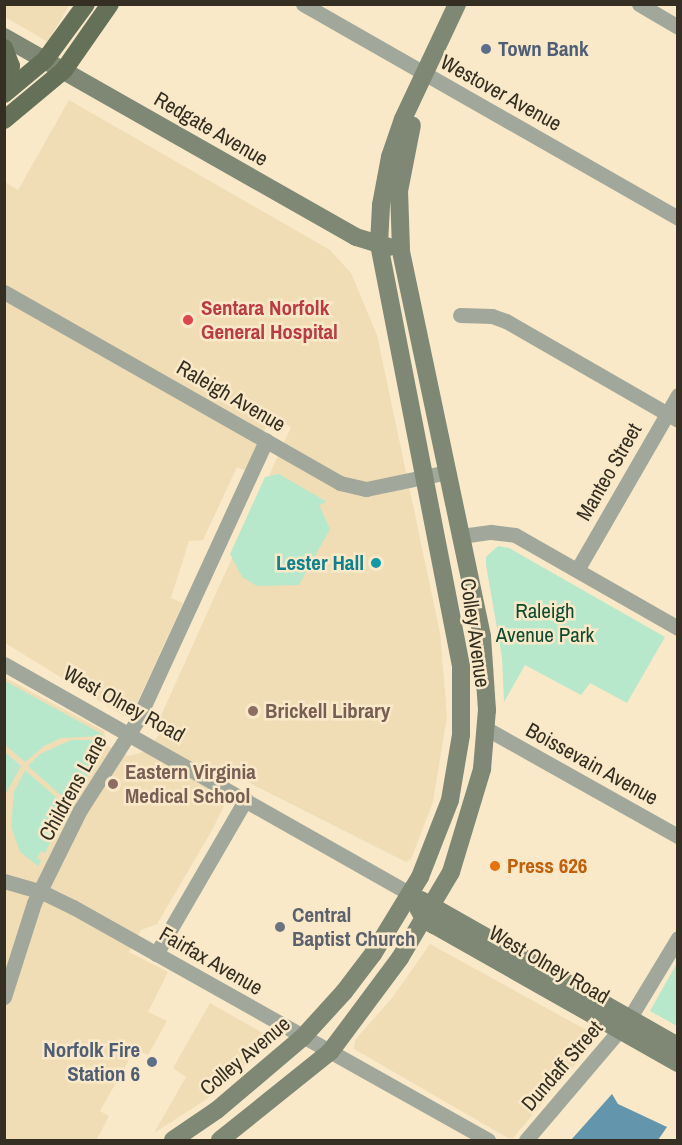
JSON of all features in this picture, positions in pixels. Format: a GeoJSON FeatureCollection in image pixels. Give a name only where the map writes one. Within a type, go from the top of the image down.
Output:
{"type":"FeatureCollection","features":[{"type":"Feature","properties":{"kind":"main road"},"geometry":{"type":"LineString","coordinates":[[4,94],[45,60],[86,4]]}},
{"type":"Feature","properties":{"kind":"main road"},"geometry":{"type":"LineString","coordinates":[[4,120],[64,70],[110,4]]}},
{"type":"Feature","properties":{"kind":"main road","name":"Colley Avenue"},"geometry":{"type":"LineString","coordinates":[[173,1140],[217,1110],[303,1037],[373,954],[428,862],[450,800],[462,714],[457,639],[380,244],[381,205],[390,157],[457,4]]}},
{"type":"Feature","properties":{"kind":"main road","name":"Redgate Avenue"},"geometry":{"type":"LineString","coordinates":[[4,37],[356,237],[401,250]]}},
{"type":"Feature","properties":{"kind":"main road"},"geometry":{"type":"LineString","coordinates":[[4,48],[11,66],[4,86]]}},
{"type":"Feature","properties":{"kind":"main road","name":"Colley Avenue"},"geometry":{"type":"LineString","coordinates":[[220,1140],[330,1052],[428,912],[465,837],[482,769],[487,729],[483,647],[401,250],[399,191],[425,74]]}},
{"type":"Feature","properties":{"kind":"main road"},"geometry":{"type":"LineString","coordinates":[[409,893],[428,912]]}},
{"type":"Feature","properties":{"kind":"main road","name":"West Olney Road"},"geometry":{"type":"LineString","coordinates":[[428,912],[625,1025],[678,1063]]}},
{"type":"Feature","properties":{"kind":"main road","name":"West Olney Road"},"geometry":{"type":"LineString","coordinates":[[625,1025],[678,1046]]}},
{"type":"Feature","properties":{"kind":"street","name":"Westover Avenue"},"geometry":{"type":"LineString","coordinates":[[303,4],[678,218]]}},
{"type":"Feature","properties":{"kind":"street"},"geometry":{"type":"LineString","coordinates":[[639,4],[678,27]]}},
{"type":"Feature","properties":{"kind":"street","name":"Raleigh Avenue"},"geometry":{"type":"LineString","coordinates":[[4,292],[354,488],[448,472]]}},
{"type":"Feature","properties":{"kind":"street"},"geometry":{"type":"LineString","coordinates":[[460,315],[484,315],[506,321],[672,417]]}},
{"type":"Feature","properties":{"kind":"street","name":"Manteo Street"},"geometry":{"type":"LineString","coordinates":[[577,570],[672,417],[678,395]]}},
{"type":"Feature","properties":{"kind":"street","name":"Childrens Lane"},"geometry":{"type":"LineString","coordinates":[[4,997],[40,891],[80,810],[130,732],[210,567],[266,440]]}},
{"type":"Feature","properties":{"kind":"street"},"geometry":{"type":"LineString","coordinates":[[461,536],[491,532],[515,535],[678,628]]}},
{"type":"Feature","properties":{"kind":"street","name":"West Olney Road"},"geometry":{"type":"LineString","coordinates":[[4,664],[130,732],[409,893]]}},
{"type":"Feature","properties":{"kind":"street","name":"Boissevain Avenue"},"geometry":{"type":"LineString","coordinates":[[487,729],[678,836]]}},
{"type":"Feature","properties":{"kind":"street"},"geometry":{"type":"LineString","coordinates":[[156,954],[246,799]]}},
{"type":"Feature","properties":{"kind":"street","name":"Fairfax Avenue"},"geometry":{"type":"LineString","coordinates":[[4,881],[40,891],[488,1140]]}},
{"type":"Feature","properties":{"kind":"street","name":"Dundaff Street"},"geometry":{"type":"LineString","coordinates":[[526,1140],[625,1025],[678,938]]}},
{"type":"Feature","properties":{"kind":"shaded area"},"geometry":{"type":"Polygon","coordinates":[[[5,5],[69,5],[48,42],[5,17],[5,5]]]}},
{"type":"Feature","properties":{"kind":"shaded area"},"geometry":{"type":"Polygon","coordinates":[[[69,100],[330,250],[351,273],[377,335],[440,633],[447,716],[433,802],[411,859],[406,862],[228,772],[216,794],[222,797],[224,806],[211,832],[157,924],[141,930],[129,952],[168,972],[148,1012],[167,1021],[148,1055],[135,1049],[100,1111],[109,1116],[97,1139],[5,1140],[4,677],[104,731],[108,746],[128,756],[143,752],[161,733],[159,720],[291,427],[271,416],[246,471],[237,467],[203,540],[189,541],[171,598],[183,603],[132,714],[124,716],[5,643],[5,182],[18,190],[69,100]]]}},
{"type":"Feature","properties":{"kind":"shaded area"},"geometry":{"type":"Polygon","coordinates":[[[430,944],[590,1032],[593,1037],[590,1047],[513,1138],[508,1138],[354,1049],[355,1040],[392,998],[430,944]]]}},
{"type":"Feature","properties":{"kind":"shaded area"},"geometry":{"type":"Polygon","coordinates":[[[210,1003],[268,1036],[271,1043],[207,1099],[154,1133],[186,1077],[173,1068],[210,1003]]]}},
{"type":"Feature","properties":{"kind":"green space"},"geometry":{"type":"Polygon","coordinates":[[[279,474],[327,502],[319,505],[330,529],[299,585],[257,586],[242,577],[230,554],[265,477],[279,474]]]}},
{"type":"Feature","properties":{"kind":"green space","name":"Raleigh Avenue Park"},"geometry":{"type":"Polygon","coordinates":[[[498,546],[509,548],[665,637],[627,703],[590,683],[581,695],[525,665],[504,702],[502,657],[486,565],[486,557],[498,546]]]}},
{"type":"Feature","properties":{"kind":"green space"},"geometry":{"type":"Polygon","coordinates":[[[5,681],[103,736],[61,738],[44,746],[25,762],[5,745],[5,681]]]}},
{"type":"Feature","properties":{"kind":"green space"},"geometry":{"type":"Polygon","coordinates":[[[71,740],[91,740],[103,745],[104,750],[74,796],[69,793],[65,799],[28,766],[40,754],[71,740]]]}},
{"type":"Feature","properties":{"kind":"green space"},"geometry":{"type":"Polygon","coordinates":[[[5,752],[21,766],[5,795],[5,752]]]}},
{"type":"Feature","properties":{"kind":"green space"},"geometry":{"type":"Polygon","coordinates":[[[25,770],[67,807],[45,853],[41,851],[37,858],[41,861],[38,866],[20,852],[11,827],[14,792],[25,770]]]}},
{"type":"Feature","properties":{"kind":"green space"},"geometry":{"type":"Polygon","coordinates":[[[677,963],[677,1026],[650,1011],[677,963]]]}},
{"type":"Feature","properties":{"kind":"water"},"geometry":{"type":"Polygon","coordinates":[[[612,1094],[618,1104],[667,1127],[658,1140],[571,1140],[612,1094]]]}},
{"type":"Feature","properties":{"kind":"place","name":"Town Bank"},"geometry":{"type":"Point","coordinates":[486,49]}},
{"type":"Feature","properties":{"kind":"place","name":"Sentara Norfolk General Hospital"},"geometry":{"type":"Point","coordinates":[188,320]}},
{"type":"Feature","properties":{"kind":"place","name":"Lester Hall"},"geometry":{"type":"Point","coordinates":[376,563]}},
{"type":"Feature","properties":{"kind":"place","name":"Brickell Library"},"geometry":{"type":"Point","coordinates":[253,711]}},
{"type":"Feature","properties":{"kind":"place","name":"Eastern Virginia Medical School"},"geometry":{"type":"Point","coordinates":[113,784]}},
{"type":"Feature","properties":{"kind":"place","name":"Press 626"},"geometry":{"type":"Point","coordinates":[495,866]}},
{"type":"Feature","properties":{"kind":"place","name":"Central Baptist Church"},"geometry":{"type":"Point","coordinates":[280,927]}},
{"type":"Feature","properties":{"kind":"place","name":"Norfolk Fire Station 6"},"geometry":{"type":"Point","coordinates":[152,1062]}}]}
